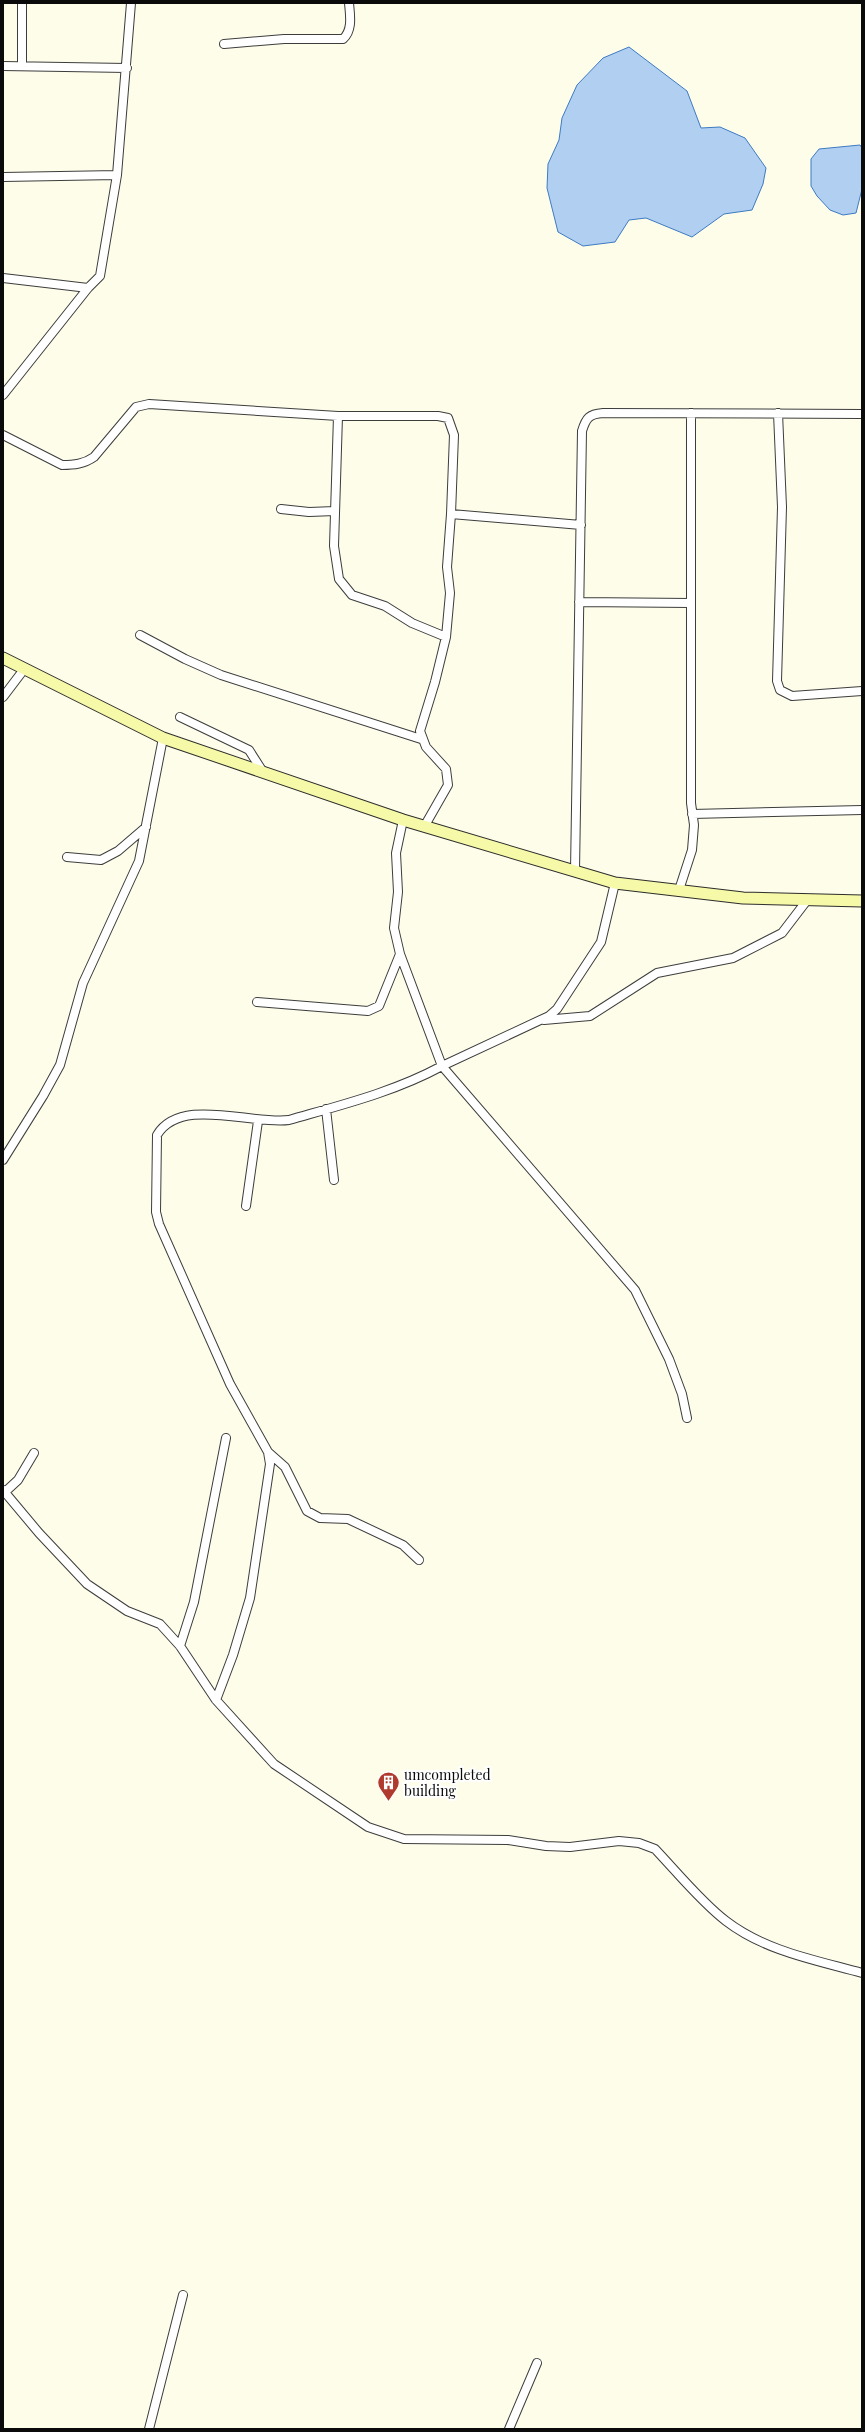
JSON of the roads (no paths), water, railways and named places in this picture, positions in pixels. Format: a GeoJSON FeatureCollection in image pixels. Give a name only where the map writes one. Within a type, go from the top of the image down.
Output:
{"type":"FeatureCollection","features":[{"type":"Feature","properties":{"kind":"main road"},"geometry":{"type":"LineString","coordinates":[[3,658],[163,738],[424,827],[615,884],[743,898],[862,900]]}},
{"type":"Feature","properties":{"kind":"street"},"geometry":{"type":"LineString","coordinates":[[22,3],[22,66]]}},
{"type":"Feature","properties":{"kind":"street"},"geometry":{"type":"LineString","coordinates":[[3,395],[88,288],[100,276],[117,175],[127,68],[131,3]]}},
{"type":"Feature","properties":{"kind":"street"},"geometry":{"type":"LineString","coordinates":[[224,44],[284,39],[343,39],[347,35],[350,27],[349,3]]}},
{"type":"Feature","properties":{"kind":"street"},"geometry":{"type":"LineString","coordinates":[[3,66],[127,68]]}},
{"type":"Feature","properties":{"kind":"street"},"geometry":{"type":"LineString","coordinates":[[3,177],[117,175]]}},
{"type":"Feature","properties":{"kind":"street"},"geometry":{"type":"LineString","coordinates":[[3,278],[88,288]]}},
{"type":"Feature","properties":{"kind":"street"},"geometry":{"type":"LineString","coordinates":[[3,435],[62,465],[72,465],[87,462],[94,457],[136,407],[149,404],[338,416],[438,416],[448,418],[454,435],[447,567],[450,593],[446,637],[435,682],[422,720],[421,739]]}},
{"type":"Feature","properties":{"kind":"street"},"geometry":{"type":"LineString","coordinates":[[575,872],[582,431],[586,420],[592,414],[602,413],[862,414]]}},
{"type":"Feature","properties":{"kind":"street"},"geometry":{"type":"LineString","coordinates":[[679,890],[692,850],[694,825],[692,814],[691,413]]}},
{"type":"Feature","properties":{"kind":"street"},"geometry":{"type":"LineString","coordinates":[[778,414],[782,507],[777,681],[780,690],[785,694],[792,696],[862,691]]}},
{"type":"Feature","properties":{"kind":"street"},"geometry":{"type":"LineString","coordinates":[[338,416],[334,546],[339,579],[352,594],[385,606],[412,623],[446,637]]}},
{"type":"Feature","properties":{"kind":"street"},"geometry":{"type":"LineString","coordinates":[[281,508],[310,512],[335,511]]}},
{"type":"Feature","properties":{"kind":"street"},"geometry":{"type":"LineString","coordinates":[[451,514],[581,525]]}},
{"type":"Feature","properties":{"kind":"street"},"geometry":{"type":"LineString","coordinates":[[579,602],[691,603]]}},
{"type":"Feature","properties":{"kind":"street"},"geometry":{"type":"LineString","coordinates":[[140,635],[184,659],[221,675],[421,739],[446,769],[449,778],[448,785],[424,827]]}},
{"type":"Feature","properties":{"kind":"street"},"geometry":{"type":"LineString","coordinates":[[3,697],[25,668]]}},
{"type":"Feature","properties":{"kind":"street"},"geometry":{"type":"LineString","coordinates":[[180,717],[249,750],[263,772]]}},
{"type":"Feature","properties":{"kind":"street"},"geometry":{"type":"LineString","coordinates":[[3,1160],[43,1096],[60,1065],[83,983],[139,861],[163,738]]}},
{"type":"Feature","properties":{"kind":"street"},"geometry":{"type":"LineString","coordinates":[[692,814],[862,810]]}},
{"type":"Feature","properties":{"kind":"street"},"geometry":{"type":"LineString","coordinates":[[403,820],[396,853],[398,892],[394,918],[400,954],[442,1066],[635,1290],[669,1358],[682,1394],[687,1418]]}},
{"type":"Feature","properties":{"kind":"street"},"geometry":{"type":"LineString","coordinates":[[67,857],[102,860],[118,850],[146,827]]}},
{"type":"Feature","properties":{"kind":"street"},"geometry":{"type":"LineString","coordinates":[[419,1560],[403,1545],[348,1519],[320,1518],[307,1511],[285,1467],[268,1452],[230,1384],[159,1224],[156,1212],[157,1135],[163,1126],[177,1118],[195,1114],[247,1118],[258,1121],[289,1120],[400,1087],[540,1021],[557,1009],[595,953],[601,942],[615,884]]}},
{"type":"Feature","properties":{"kind":"street"},"geometry":{"type":"LineString","coordinates":[[540,1021],[590,1016],[657,973],[733,958],[782,933],[808,899]]}},
{"type":"Feature","properties":{"kind":"street"},"geometry":{"type":"LineString","coordinates":[[257,1002],[368,1011],[375,1010],[379,1006],[400,954]]}},
{"type":"Feature","properties":{"kind":"street"},"geometry":{"type":"LineString","coordinates":[[326,1109],[334,1180]]}},
{"type":"Feature","properties":{"kind":"street"},"geometry":{"type":"LineString","coordinates":[[246,1206],[258,1121]]}},
{"type":"Feature","properties":{"kind":"street"},"geometry":{"type":"LineString","coordinates":[[180,1646],[194,1602],[226,1438]]}},
{"type":"Feature","properties":{"kind":"street"},"geometry":{"type":"LineString","coordinates":[[216,1700],[233,1655],[250,1598],[268,1474],[268,1452]]}},
{"type":"Feature","properties":{"kind":"street"},"geometry":{"type":"LineString","coordinates":[[34,1453],[18,1480],[4,1491],[39,1533],[87,1584],[127,1611],[160,1624],[180,1646],[216,1700],[274,1764],[368,1827],[404,1838],[508,1840],[546,1846],[570,1847],[619,1841],[639,1842],[654,1849],[725,1920],[751,1938],[778,1950],[862,1973]]}},
{"type":"Feature","properties":{"kind":"street"},"geometry":{"type":"LineString","coordinates":[[149,2429],[183,2295]]}},
{"type":"Feature","properties":{"kind":"street"},"geometry":{"type":"LineString","coordinates":[[509,2429],[537,2363]]}},
{"type":"Feature","properties":{"kind":"water"},"geometry":{"type":"Polygon","coordinates":[[[629,47],[687,91],[701,128],[720,127],[745,138],[766,168],[763,184],[752,210],[724,214],[692,237],[646,218],[629,220],[615,242],[583,246],[558,232],[547,188],[548,164],[559,140],[562,118],[577,85],[603,58],[629,47]]]}},
{"type":"Feature","properties":{"kind":"water"},"geometry":{"type":"Polygon","coordinates":[[[860,145],[862,148],[862,189],[856,213],[843,215],[830,210],[817,196],[811,186],[811,159],[819,149],[860,145]]]}},
{"type":"Feature","properties":{"kind":"place","name":"umcompleted building"},"geometry":{"type":"Point","coordinates":[388,1802]}}]}
